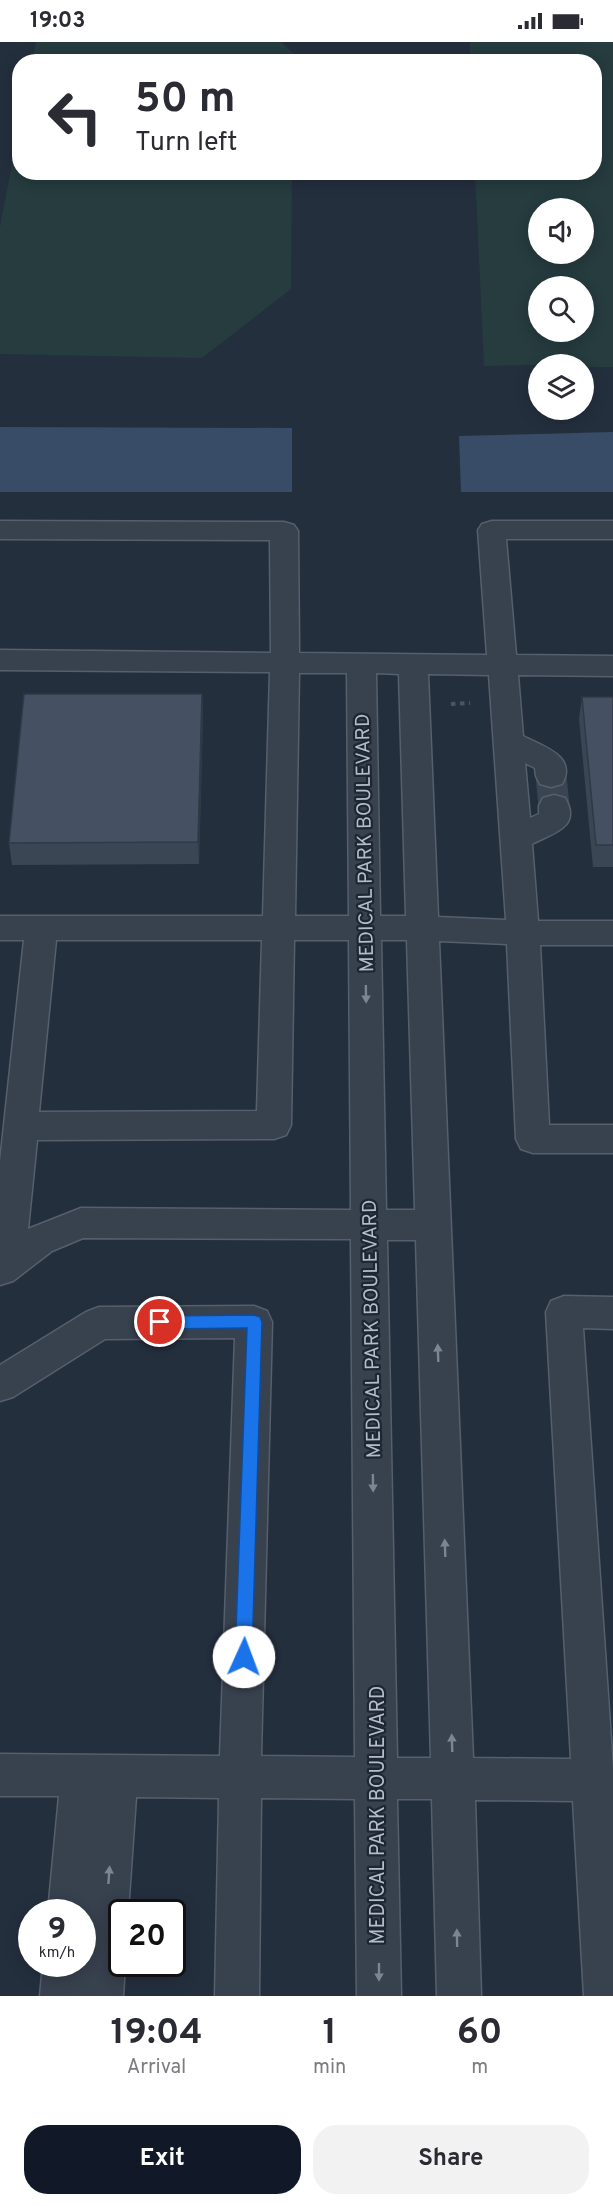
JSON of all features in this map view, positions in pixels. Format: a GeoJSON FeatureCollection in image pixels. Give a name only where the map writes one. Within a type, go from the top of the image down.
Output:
{"type":"FeatureCollection","features":[{"type":"Feature","properties":{"kind":"street"},"geometry":{"type":"LineString","coordinates":[[0,530],[284,531],[285,662],[274,1125],[20,1126]]}},
{"type":"Feature","properties":{"kind":"street"},"geometry":{"type":"LineString","coordinates":[[613,530],[492,530],[523,933],[532,1139],[613,1139]]}},
{"type":"Feature","properties":{"kind":"street"},"geometry":{"type":"LineString","coordinates":[[0,660],[613,666]]}},
{"type":"Feature","properties":{"kind":"street","name":"MEDICAL PARK BOULEVARD"},"geometry":{"type":"LineString","coordinates":[[361,663],[378,1778],[379,1996]]}},
{"type":"Feature","properties":{"kind":"street"},"geometry":{"type":"LineString","coordinates":[[413,664],[459,1996]]}},
{"type":"Feature","properties":{"kind":"street"},"geometry":{"type":"LineString","coordinates":[[508,741],[550,763],[551,776]]}},
{"type":"Feature","properties":{"kind":"street"},"geometry":{"type":"LineString","coordinates":[[515,839],[555,819],[554,806]]}},
{"type":"Feature","properties":{"kind":"street"},"geometry":{"type":"LineString","coordinates":[[0,928],[365,927],[523,933],[613,933]]}},
{"type":"Feature","properties":{"kind":"street"},"geometry":{"type":"LineString","coordinates":[[3,1267],[41,928]]}},
{"type":"Feature","properties":{"kind":"street"},"geometry":{"type":"LineString","coordinates":[[3,1267],[39,1240],[81,1223],[433,1225]]}},
{"type":"Feature","properties":{"kind":"street"},"geometry":{"type":"LineString","coordinates":[[606,1996],[603,1789],[564,1312],[613,1313]]}},
{"type":"Feature","properties":{"kind":"street"},"geometry":{"type":"LineString","coordinates":[[0,1385],[99,1323],[254,1322],[240,1777],[237,1996]]}},
{"type":"Feature","properties":{"kind":"street"},"geometry":{"type":"LineString","coordinates":[[0,1775],[453,1778],[603,1789]]}},
{"type":"Feature","properties":{"kind":"street"},"geometry":{"type":"LineString","coordinates":[[73,1899],[99,1776]]}},
{"type":"Feature","properties":{"kind":"street"},"geometry":{"type":"LineString","coordinates":[[99,1776],[101,1996]]}},
{"type":"Feature","properties":{"kind":"street"},"geometry":{"type":"LineString","coordinates":[[62,1996],[64,1977]]}},
{"type":"Feature","properties":{"kind":"path"},"geometry":{"type":"LineString","coordinates":[[441,705],[474,703]]}},
{"type":"Feature","properties":{"kind":"green space"},"geometry":{"type":"Polygon","coordinates":[[[36,42],[281,42],[293,53],[293,54],[33,54],[36,42]]]}},
{"type":"Feature","properties":{"kind":"green space"},"geometry":{"type":"Polygon","coordinates":[[[470,42],[613,42],[613,367],[594,367],[594,354],[528,354],[528,365],[484,366],[475,180],[602,180],[602,54],[470,54],[470,42]]]}},
{"type":"Feature","properties":{"kind":"green space"},"geometry":{"type":"Polygon","coordinates":[[[12,164],[12,180],[292,180],[291,289],[202,358],[0,354],[0,227],[12,164]]]}},
{"type":"Feature","properties":{"kind":"water"},"geometry":{"type":"Polygon","coordinates":[[[0,427],[292,428],[292,492],[0,492],[0,427]]]}},
{"type":"Feature","properties":{"kind":"water"},"geometry":{"type":"Polygon","coordinates":[[[613,432],[613,492],[461,492],[459,436],[613,432]]]}},
{"type":"Feature","properties":{"kind":"building"},"geometry":{"type":"Polygon","coordinates":[[[24,694],[202,694],[198,842],[9,843],[24,694]]]}},
{"type":"Feature","properties":{"kind":"building"},"geometry":{"type":"Polygon","coordinates":[[[582,697],[613,697],[613,845],[596,845],[582,697]]]}},
{"type":"Feature","properties":{"kind":"tunnel"},"geometry":{"type":"LineString","coordinates":[[551,776],[554,806]]}},
{"type":"Feature","properties":{"kind":"route"},"geometry":{"type":"LineString","coordinates":[[160,1322],[254,1322],[244,1657]]}}]}
